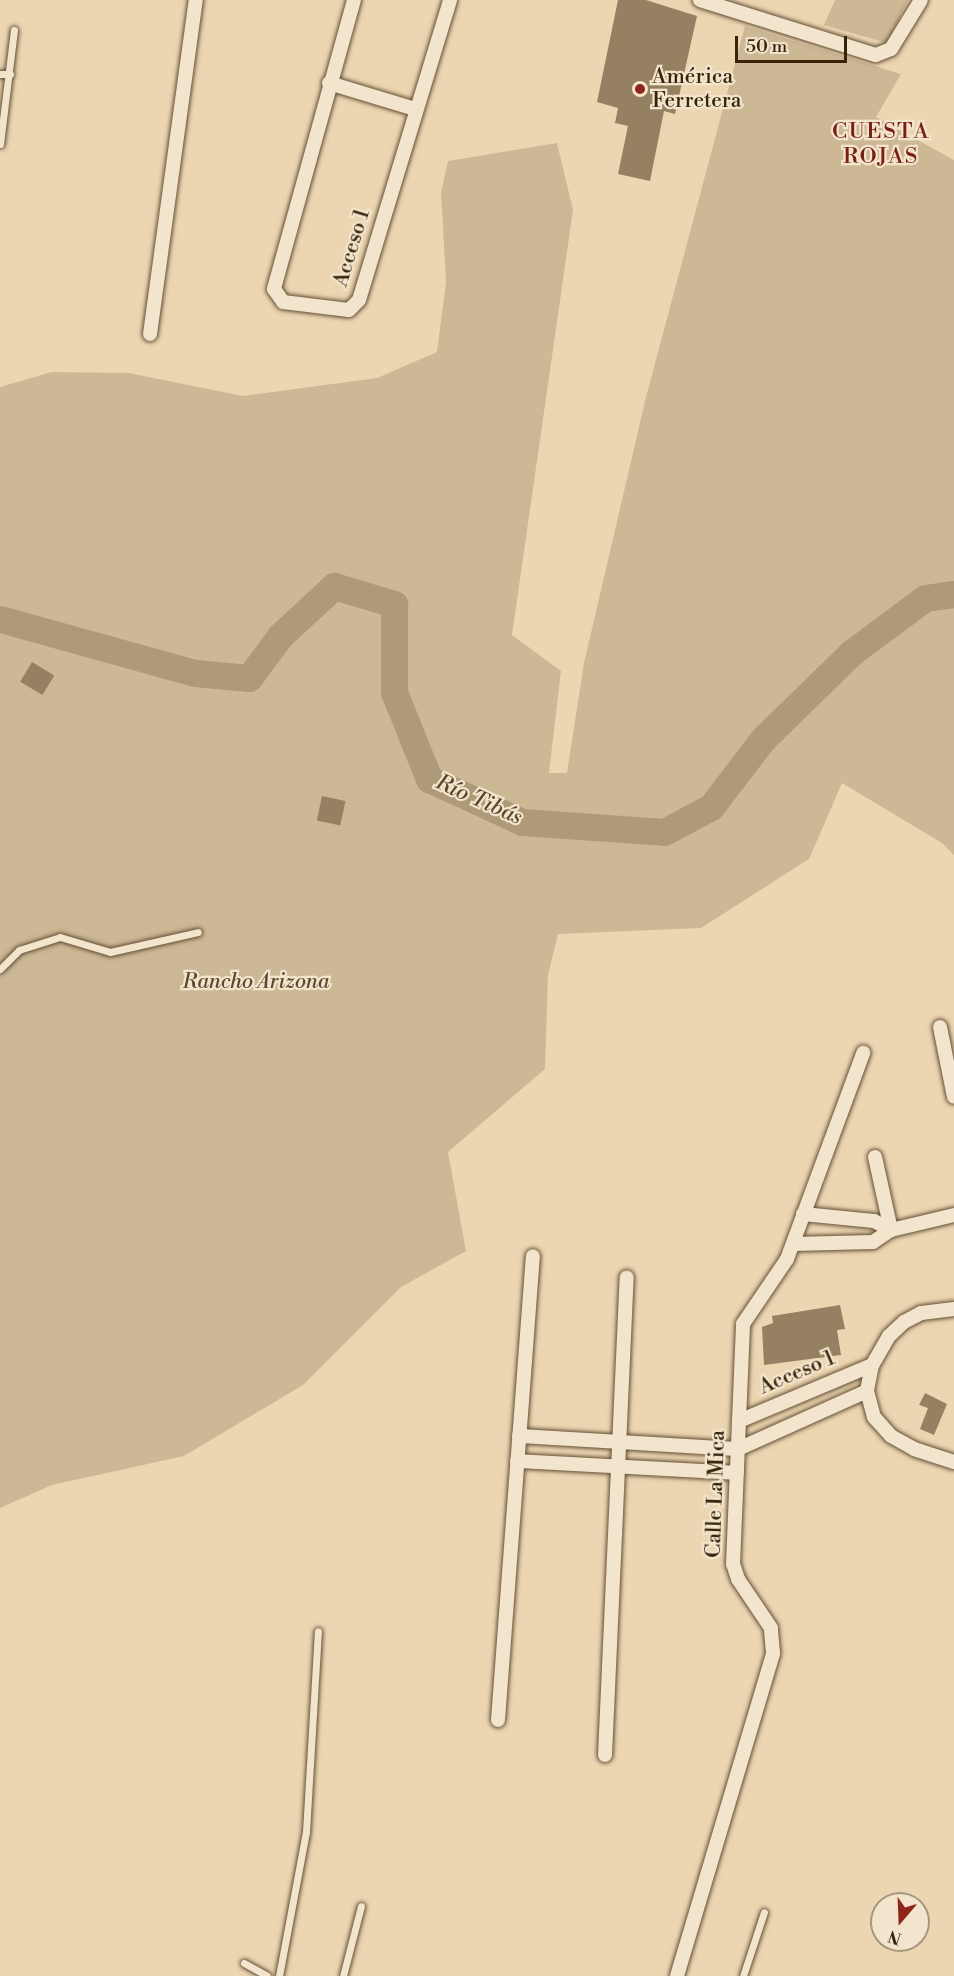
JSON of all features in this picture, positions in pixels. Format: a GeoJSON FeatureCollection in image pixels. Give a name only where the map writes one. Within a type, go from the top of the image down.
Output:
{"type":"FeatureCollection","features":[{"type":"Feature","properties":{"kind":"street"},"geometry":{"type":"LineString","coordinates":[[150,334],[196,0]]}},
{"type":"Feature","properties":{"kind":"street","name":"Acceso 1"},"geometry":{"type":"LineString","coordinates":[[354,0],[329,83],[274,289],[283,302],[349,310],[356,305],[450,0]]}},
{"type":"Feature","properties":{"kind":"street"},"geometry":{"type":"LineString","coordinates":[[700,0],[876,55],[891,49],[921,0]]}},
{"type":"Feature","properties":{"kind":"street"},"geometry":{"type":"LineString","coordinates":[[329,83],[415,109]]}},
{"type":"Feature","properties":{"kind":"street"},"geometry":{"type":"LineString","coordinates":[[940,1027],[954,1097]]}},
{"type":"Feature","properties":{"kind":"street","name":"Calle La Mica"},"geometry":{"type":"LineString","coordinates":[[677,1976],[773,1653],[771,1628],[738,1579],[733,1564],[743,1324],[793,1244],[863,1053]]}},
{"type":"Feature","properties":{"kind":"street"},"geometry":{"type":"LineString","coordinates":[[875,1157],[891,1230]]}},
{"type":"Feature","properties":{"kind":"street"},"geometry":{"type":"LineString","coordinates":[[803,1214],[874,1221],[891,1230]]}},
{"type":"Feature","properties":{"kind":"street"},"geometry":{"type":"LineString","coordinates":[[793,1244],[873,1242],[891,1230],[954,1215]]}},
{"type":"Feature","properties":{"kind":"street"},"geometry":{"type":"LineString","coordinates":[[498,1719],[533,1256]]}},
{"type":"Feature","properties":{"kind":"street"},"geometry":{"type":"LineString","coordinates":[[605,1755],[627,1278]]}},
{"type":"Feature","properties":{"kind":"street","name":"Acceso 1"},"geometry":{"type":"LineString","coordinates":[[954,1309],[938,1308],[904,1322],[889,1336],[872,1365],[867,1391],[874,1417],[891,1436],[914,1449],[954,1462]]}},
{"type":"Feature","properties":{"kind":"street","name":"Acceso 1"},"geometry":{"type":"LineString","coordinates":[[739,1421],[872,1365]]}},
{"type":"Feature","properties":{"kind":"street"},"geometry":{"type":"LineString","coordinates":[[519,1436],[618,1444],[738,1449],[867,1391]]}},
{"type":"Feature","properties":{"kind":"street"},"geometry":{"type":"LineString","coordinates":[[517,1461],[737,1473]]}},
{"type":"Feature","properties":{"kind":"lane"},"geometry":{"type":"LineString","coordinates":[[0,144],[14,30]]}},
{"type":"Feature","properties":{"kind":"lane"},"geometry":{"type":"LineString","coordinates":[[0,74],[10,74]]}},
{"type":"Feature","properties":{"kind":"lane"},"geometry":{"type":"LineString","coordinates":[[0,969],[19,950],[60,937],[110,952],[198,932]]}},
{"type":"Feature","properties":{"kind":"lane"},"geometry":{"type":"LineString","coordinates":[[279,1976],[306,1832],[318,1631]]}},
{"type":"Feature","properties":{"kind":"lane"},"geometry":{"type":"LineString","coordinates":[[343,1976],[361,1906]]}},
{"type":"Feature","properties":{"kind":"lane"},"geometry":{"type":"LineString","coordinates":[[743,1976],[764,1912]]}},
{"type":"Feature","properties":{"kind":"lane"},"geometry":{"type":"LineString","coordinates":[[244,1963],[267,1976]]}},
{"type":"Feature","properties":{"kind":"green space"},"geometry":{"type":"Polygon","coordinates":[[[835,0],[908,0],[887,43],[824,25],[835,0]]]}},
{"type":"Feature","properties":{"kind":"green space","name":"Rancho Arizona"},"geometry":{"type":"Polygon","coordinates":[[[745,26],[901,74],[876,117],[954,160],[954,855],[942,843],[842,783],[809,859],[701,928],[558,934],[548,975],[545,1069],[448,1152],[466,1251],[401,1287],[303,1385],[184,1456],[52,1485],[0,1508],[0,387],[52,372],[129,373],[243,396],[377,378],[437,352],[446,282],[441,192],[448,161],[557,143],[573,210],[512,635],[561,671],[549,773],[567,773],[584,663],[646,397],[745,26]]]}},
{"type":"Feature","properties":{"kind":"building","name":"América Ferretera"},"geometry":{"type":"Polygon","coordinates":[[[618,0],[646,0],[697,16],[675,114],[664,111],[650,181],[618,174],[628,126],[615,123],[618,108],[597,102],[618,0]]]}},
{"type":"Feature","properties":{"kind":"building"},"geometry":{"type":"Polygon","coordinates":[[[32,662],[54,675],[42,695],[20,682],[32,662]]]}},
{"type":"Feature","properties":{"kind":"building"},"geometry":{"type":"Polygon","coordinates":[[[322,796],[345,801],[340,825],[317,820],[322,796]]]}},
{"type":"Feature","properties":{"kind":"building"},"geometry":{"type":"Polygon","coordinates":[[[840,1305],[845,1329],[837,1330],[841,1355],[764,1365],[762,1327],[773,1323],[772,1316],[840,1305]]]}},
{"type":"Feature","properties":{"kind":"building"},"geometry":{"type":"Polygon","coordinates":[[[925,1393],[947,1404],[934,1435],[920,1429],[928,1408],[919,1405],[925,1393]]]}},
{"type":"Feature","properties":{"kind":"waterway","name":"Río Tibás"},"geometry":{"type":"LineString","coordinates":[[0,619],[195,673],[249,678],[280,636],[334,586],[394,604],[394,692],[429,779],[522,822],[664,832],[711,807],[763,739],[851,653],[925,598],[954,594]]}},
{"type":"Feature","properties":{"kind":"place","name":"América Ferretera"},"geometry":{"type":"Point","coordinates":[640,89]}},
{"type":"Feature","properties":{"kind":"district","name":"CUESTA ROJAS"},"geometry":{"type":"Point","coordinates":[881,144]}}]}
